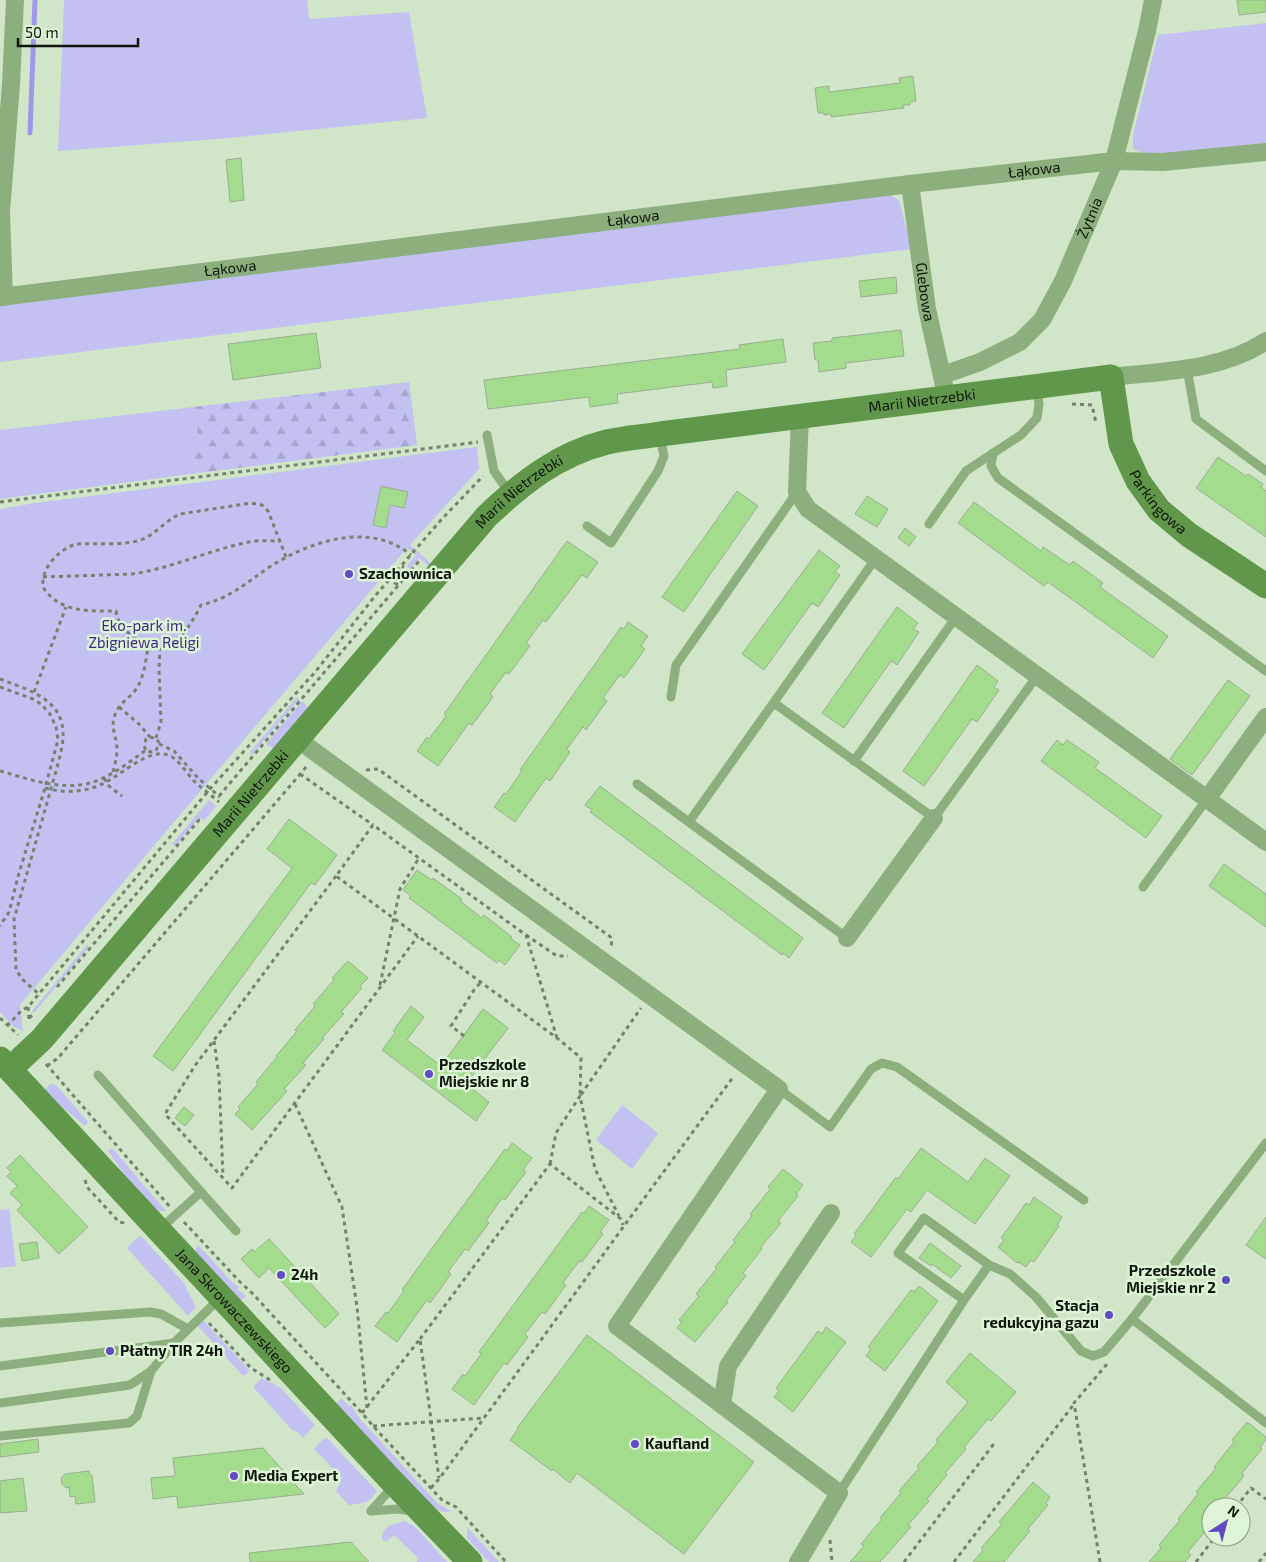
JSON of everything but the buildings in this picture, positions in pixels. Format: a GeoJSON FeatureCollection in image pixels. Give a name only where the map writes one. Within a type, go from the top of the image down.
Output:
{"type":"FeatureCollection","features":[{"type":"Feature","properties":{"kind":"street"},"geometry":{"type":"LineString","coordinates":[[2,297],[1,212],[11,84],[15,0]]}},
{"type":"Feature","properties":{"kind":"street","name":"Żytnia"},"geometry":{"type":"LineString","coordinates":[[945,387],[980,362],[1020,342],[1042,320],[1063,281],[1114,161],[1153,0]]}},
{"type":"Feature","properties":{"kind":"street","name":"Łąkowa"},"geometry":{"type":"LineString","coordinates":[[2,297],[910,184],[1114,161],[1163,162],[1266,152]]}},
{"type":"Feature","properties":{"kind":"street","name":"Glebowa"},"geometry":{"type":"LineString","coordinates":[[910,184],[927,310],[945,387]]}},
{"type":"Feature","properties":{"kind":"street","name":"Marii Nietrzebki"},"geometry":{"type":"LineString","coordinates":[[3,1069],[42,1038],[487,516],[510,494],[542,470],[573,454],[606,442],[800,416],[945,387],[1038,396],[1111,377],[1211,365],[1256,348],[1266,341]]}},
{"type":"Feature","properties":{"kind":"street","name":"Parkingowa"},"geometry":{"type":"LineString","coordinates":[[1111,377],[1121,444],[1138,481],[1159,510],[1189,536],[1266,586]]}},
{"type":"Feature","properties":{"kind":"street"},"geometry":{"type":"LineString","coordinates":[[800,416],[797,492],[808,509],[1266,842]]}},
{"type":"Feature","properties":{"kind":"street"},"geometry":{"type":"LineString","coordinates":[[1207,799],[1266,717]]}},
{"type":"Feature","properties":{"kind":"street"},"geometry":{"type":"LineString","coordinates":[[297,740],[779,1089],[616,1326],[839,1493],[798,1562]]}},
{"type":"Feature","properties":{"kind":"street"},"geometry":{"type":"LineString","coordinates":[[847,938],[934,818]]}},
{"type":"Feature","properties":{"kind":"street","name":"Jana Skrowaczewskiego"},"geometry":{"type":"LineString","coordinates":[[3,1069],[167,1222],[221,1297],[389,1478],[470,1562]]}},
{"type":"Feature","properties":{"kind":"street"},"geometry":{"type":"LineString","coordinates":[[722,1405],[728,1366],[831,1213]]}},
{"type":"Feature","properties":{"kind":"lane"},"geometry":{"type":"LineString","coordinates":[[1187,368],[1196,419],[1266,471]]}},
{"type":"Feature","properties":{"kind":"lane"},"geometry":{"type":"LineString","coordinates":[[929,524],[966,471],[1021,435],[1037,418],[1038,396]]}},
{"type":"Feature","properties":{"kind":"lane"},"geometry":{"type":"LineString","coordinates":[[587,526],[611,543],[658,471],[664,456],[660,434]]}},
{"type":"Feature","properties":{"kind":"lane"},"geometry":{"type":"LineString","coordinates":[[487,435],[493,467],[510,494]]}},
{"type":"Feature","properties":{"kind":"lane"},"geometry":{"type":"LineString","coordinates":[[993,453],[991,466],[998,478],[1266,671]]}},
{"type":"Feature","properties":{"kind":"lane"},"geometry":{"type":"LineString","coordinates":[[671,696],[676,665],[797,492]]}},
{"type":"Feature","properties":{"kind":"lane"},"geometry":{"type":"LineString","coordinates":[[689,822],[876,558]]}},
{"type":"Feature","properties":{"kind":"lane"},"geometry":{"type":"LineString","coordinates":[[854,760],[956,617]]}},
{"type":"Feature","properties":{"kind":"lane"},"geometry":{"type":"LineString","coordinates":[[774,703],[934,818],[1037,676]]}},
{"type":"Feature","properties":{"kind":"lane"},"geometry":{"type":"LineString","coordinates":[[637,784],[847,938]]}},
{"type":"Feature","properties":{"kind":"lane"},"geometry":{"type":"LineString","coordinates":[[1143,887],[1207,799]]}},
{"type":"Feature","properties":{"kind":"lane"},"geometry":{"type":"LineString","coordinates":[[779,1089],[830,1127],[872,1069],[882,1063],[897,1067],[1084,1200]]}},
{"type":"Feature","properties":{"kind":"lane"},"geometry":{"type":"LineString","coordinates":[[98,1075],[236,1231]]}},
{"type":"Feature","properties":{"kind":"lane"},"geometry":{"type":"LineString","coordinates":[[964,1300],[898,1253],[924,1218],[989,1265],[1010,1274],[1036,1297],[1081,1351],[1093,1356],[1104,1352],[1132,1319],[1266,1143]]}},
{"type":"Feature","properties":{"kind":"lane"},"geometry":{"type":"LineString","coordinates":[[167,1222],[201,1192]]}},
{"type":"Feature","properties":{"kind":"lane"},"geometry":{"type":"LineString","coordinates":[[839,1493],[964,1300],[989,1265]]}},
{"type":"Feature","properties":{"kind":"lane"},"geometry":{"type":"LineString","coordinates":[[0,1403],[130,1385],[151,1371],[174,1343],[221,1297]]}},
{"type":"Feature","properties":{"kind":"lane"},"geometry":{"type":"LineString","coordinates":[[0,1323],[150,1312],[161,1314],[188,1329]]}},
{"type":"Feature","properties":{"kind":"lane"},"geometry":{"type":"LineString","coordinates":[[1132,1319],[1266,1423]]}},
{"type":"Feature","properties":{"kind":"lane"},"geometry":{"type":"LineString","coordinates":[[0,1366],[174,1343]]}},
{"type":"Feature","properties":{"kind":"lane"},"geometry":{"type":"LineString","coordinates":[[0,1436],[129,1422],[137,1416],[151,1371]]}},
{"type":"Feature","properties":{"kind":"lane"},"geometry":{"type":"LineString","coordinates":[[389,1478],[387,1493],[371,1511],[410,1510],[426,1516]]}},
{"type":"Feature","properties":{"kind":"path"},"geometry":{"type":"LineString","coordinates":[[1038,396],[1056,403],[1092,405],[1096,425]]}},
{"type":"Feature","properties":{"kind":"path"},"geometry":{"type":"LineString","coordinates":[[0,502],[479,442]]}},
{"type":"Feature","properties":{"kind":"path"},"geometry":{"type":"LineString","coordinates":[[7,1026],[22,1010],[28,1007],[209,791],[316,671],[410,555],[463,495],[493,467]]}},
{"type":"Feature","properties":{"kind":"path"},"geometry":{"type":"LineString","coordinates":[[286,557],[268,511],[262,505],[251,503],[180,514],[146,537],[136,541],[76,544],[66,549],[48,566],[43,577],[43,587],[54,600],[66,607],[84,611],[116,611],[123,628],[137,640],[148,647],[160,648],[180,638],[192,623],[201,605],[216,602],[229,596],[286,557],[310,546],[352,537],[378,539],[395,545],[410,555]]}},
{"type":"Feature","properties":{"kind":"path"},"geometry":{"type":"LineString","coordinates":[[43,577],[143,573],[175,565],[250,541],[280,541]]}},
{"type":"Feature","properties":{"kind":"path"},"geometry":{"type":"LineString","coordinates":[[219,796],[419,561]]}},
{"type":"Feature","properties":{"kind":"path"},"geometry":{"type":"LineString","coordinates":[[398,586],[395,583],[406,569],[402,566]]}},
{"type":"Feature","properties":{"kind":"path"},"geometry":{"type":"LineString","coordinates":[[34,692],[66,607]]}},
{"type":"Feature","properties":{"kind":"path"},"geometry":{"type":"LineString","coordinates":[[113,772],[117,748],[113,722],[121,703],[139,684],[148,647]]}},
{"type":"Feature","properties":{"kind":"path"},"geometry":{"type":"LineString","coordinates":[[45,788],[74,791],[86,789],[106,782],[152,755],[165,754],[175,759],[192,779],[223,802],[219,796],[209,791],[174,751],[159,744],[156,738],[161,722],[160,648]]}},
{"type":"Feature","properties":{"kind":"path"},"geometry":{"type":"LineString","coordinates":[[0,679],[34,692],[50,703],[60,718],[62,726],[63,742],[14,919],[16,970],[23,980],[39,994]]}},
{"type":"Feature","properties":{"kind":"path"},"geometry":{"type":"LineString","coordinates":[[0,687],[33,699],[41,704],[50,714],[56,727],[58,740],[47,783],[19,873],[10,912],[0,926]]}},
{"type":"Feature","properties":{"kind":"path"},"geometry":{"type":"LineString","coordinates":[[119,707],[139,724],[150,737],[156,738]]}},
{"type":"Feature","properties":{"kind":"path"},"geometry":{"type":"LineString","coordinates":[[146,750],[144,742],[150,737]]}},
{"type":"Feature","properties":{"kind":"path"},"geometry":{"type":"LineString","coordinates":[[0,771],[59,786],[81,785],[104,778],[146,750],[154,752],[159,744]]}},
{"type":"Feature","properties":{"kind":"path"},"geometry":{"type":"LineString","coordinates":[[243,752],[251,758],[277,762],[301,774],[526,935],[557,1038]]}},
{"type":"Feature","properties":{"kind":"path"},"geometry":{"type":"LineString","coordinates":[[47,1066],[58,1058],[317,754]]}},
{"type":"Feature","properties":{"kind":"path"},"geometry":{"type":"LineString","coordinates":[[358,764],[366,770],[378,769],[612,938],[610,954]]}},
{"type":"Feature","properties":{"kind":"path"},"geometry":{"type":"LineString","coordinates":[[104,778],[122,796]]}},
{"type":"Feature","properties":{"kind":"path"},"geometry":{"type":"LineString","coordinates":[[373,826],[194,1067],[164,1114],[232,1188],[418,936]]}},
{"type":"Feature","properties":{"kind":"path"},"geometry":{"type":"LineString","coordinates":[[379,988],[400,889],[419,858]]}},
{"type":"Feature","properties":{"kind":"path"},"geometry":{"type":"LineString","coordinates":[[336,876],[557,1038],[581,1058],[580,1096],[595,1169],[623,1226]]}},
{"type":"Feature","properties":{"kind":"path"},"geometry":{"type":"LineString","coordinates":[[464,1036],[451,1026],[481,982]]}},
{"type":"Feature","properties":{"kind":"path"},"geometry":{"type":"LineString","coordinates":[[362,1413],[420,1339],[550,1164],[556,1133],[650,996]]}},
{"type":"Feature","properties":{"kind":"path"},"geometry":{"type":"LineString","coordinates":[[0,1018],[23,1038]]}},
{"type":"Feature","properties":{"kind":"path"},"geometry":{"type":"LineString","coordinates":[[214,1041],[219,1076],[224,1178]]}},
{"type":"Feature","properties":{"kind":"path"},"geometry":{"type":"LineString","coordinates":[[45,1061],[167,1222],[253,1294],[431,1488],[446,1503],[456,1507],[506,1562]]}},
{"type":"Feature","properties":{"kind":"path"},"geometry":{"type":"LineString","coordinates":[[431,1488],[743,1064]]}},
{"type":"Feature","properties":{"kind":"path"},"geometry":{"type":"LineString","coordinates":[[295,1104],[342,1207],[357,1307],[367,1408]]}},
{"type":"Feature","properties":{"kind":"path"},"geometry":{"type":"LineString","coordinates":[[550,1164],[621,1219]]}},
{"type":"Feature","properties":{"kind":"path"},"geometry":{"type":"LineString","coordinates":[[420,1339],[439,1479]]}},
{"type":"Feature","properties":{"kind":"path"},"geometry":{"type":"LineString","coordinates":[[954,1562],[1074,1403],[1110,1360]]}},
{"type":"Feature","properties":{"kind":"path"},"geometry":{"type":"LineString","coordinates":[[1074,1403],[1100,1562]]}},
{"type":"Feature","properties":{"kind":"path"},"geometry":{"type":"LineString","coordinates":[[373,1426],[484,1418]]}},
{"type":"Feature","properties":{"kind":"path"},"geometry":{"type":"LineString","coordinates":[[904,1562],[996,1441]]}},
{"type":"Feature","properties":{"kind":"path"},"geometry":{"type":"LineString","coordinates":[[1244,1497],[1251,1488],[1266,1499]]}},
{"type":"Feature","properties":{"kind":"path"},"geometry":{"type":"LineString","coordinates":[[1196,1562],[1207,1547]]}},
{"type":"Feature","properties":{"kind":"path"},"geometry":{"type":"LineString","coordinates":[[1259,1562],[1266,1553]]}},
{"type":"Feature","properties":{"kind":"green space"},"geometry":{"type":"Polygon","coordinates":[[[64,0],[307,0],[309,19],[409,12],[427,118],[218,139],[58,151],[64,0]]]}},
{"type":"Feature","properties":{"kind":"green space"},"geometry":{"type":"Polygon","coordinates":[[[1266,23],[1266,143],[1149,156],[1133,149],[1133,135],[1158,35],[1266,23]]]}},
{"type":"Feature","properties":{"kind":"green space"},"geometry":{"type":"Polygon","coordinates":[[[885,191],[899,201],[912,249],[0,362],[0,304],[885,191]]]}},
{"type":"Feature","properties":{"kind":"green space"},"geometry":{"type":"Polygon","coordinates":[[[409,382],[417,445],[199,473],[194,456],[200,447],[193,407],[409,382]]]}},
{"type":"Feature","properties":{"kind":"green space"},"geometry":{"type":"Polygon","coordinates":[[[193,407],[200,447],[194,456],[199,473],[0,499],[0,430],[193,407]]]}},
{"type":"Feature","properties":{"kind":"green space","name":"Eko-park im. Zbigniewa Religi"},"geometry":{"type":"Polygon","coordinates":[[[477,447],[479,469],[410,545],[433,565],[429,566],[419,558],[410,569],[407,566],[416,555],[407,548],[20,1005],[23,1031],[13,1026],[0,1012],[0,509],[477,447]]]}},
{"type":"Feature","properties":{"kind":"green space"},"geometry":{"type":"Polygon","coordinates":[[[297,697],[299,699],[252,755],[250,752],[297,697]]]}},
{"type":"Feature","properties":{"kind":"green space"},"geometry":{"type":"Polygon","coordinates":[[[302,701],[309,708],[274,749],[266,744],[302,701]]]}},
{"type":"Feature","properties":{"kind":"green space"},"geometry":{"type":"Polygon","coordinates":[[[209,800],[216,806],[204,821],[200,817],[175,846],[172,844],[209,800]]]}},
{"type":"Feature","properties":{"kind":"green space"},"geometry":{"type":"Polygon","coordinates":[[[87,945],[89,947],[34,1013],[32,1011],[87,945]]]}},
{"type":"Feature","properties":{"kind":"green space"},"geometry":{"type":"Polygon","coordinates":[[[51,1084],[56,1085],[88,1122],[85,1126],[43,1091],[51,1084]]]}},
{"type":"Feature","properties":{"kind":"green space"},"geometry":{"type":"Polygon","coordinates":[[[622,1105],[658,1133],[632,1169],[596,1140],[622,1105]]]}},
{"type":"Feature","properties":{"kind":"green space"},"geometry":{"type":"Polygon","coordinates":[[[113,1149],[166,1211],[156,1211],[131,1184],[108,1151],[113,1149]]]}},
{"type":"Feature","properties":{"kind":"green space"},"geometry":{"type":"Polygon","coordinates":[[[9,1209],[16,1266],[0,1268],[0,1210],[9,1209]]]}},
{"type":"Feature","properties":{"kind":"green space"},"geometry":{"type":"Polygon","coordinates":[[[139,1236],[183,1282],[196,1307],[188,1316],[127,1248],[139,1236]]]}},
{"type":"Feature","properties":{"kind":"green space"},"geometry":{"type":"Polygon","coordinates":[[[198,1245],[239,1287],[238,1290],[246,1296],[241,1301],[194,1253],[198,1245]]]}},
{"type":"Feature","properties":{"kind":"green space"},"geometry":{"type":"Polygon","coordinates":[[[202,1319],[250,1371],[243,1376],[197,1325],[202,1319]]]}},
{"type":"Feature","properties":{"kind":"green space"},"geometry":{"type":"Polygon","coordinates":[[[262,1378],[281,1388],[315,1425],[303,1438],[298,1432],[292,1430],[253,1387],[262,1378]]]}},
{"type":"Feature","properties":{"kind":"green space"},"geometry":{"type":"Polygon","coordinates":[[[341,1398],[349,1406],[351,1405],[360,1419],[438,1504],[451,1511],[445,1512],[434,1506],[335,1407],[341,1398]]]}},
{"type":"Feature","properties":{"kind":"green space"},"geometry":{"type":"Polygon","coordinates":[[[327,1438],[377,1491],[368,1501],[349,1505],[336,1491],[342,1478],[314,1449],[323,1439],[327,1438]]]}},
{"type":"Feature","properties":{"kind":"green space"},"geometry":{"type":"Polygon","coordinates":[[[405,1521],[415,1527],[447,1562],[417,1562],[418,1558],[394,1535],[386,1542],[382,1539],[386,1528],[405,1521]]]}},
{"type":"Feature","properties":{"kind":"green space"},"geometry":{"type":"Polygon","coordinates":[[[467,1527],[499,1562],[489,1562],[467,1538],[467,1527]]]}},
{"type":"Feature","properties":{"kind":"waterway"},"geometry":{"type":"LineString","coordinates":[[30,133],[35,0]]}},
{"type":"Feature","properties":{"kind":"place","name":"Szachownica"},"geometry":{"type":"Point","coordinates":[349,574]}},
{"type":"Feature","properties":{"kind":"place","name":"Przedszkole Miejskie nr 8"},"geometry":{"type":"Point","coordinates":[429,1074]}},
{"type":"Feature","properties":{"kind":"place","name":"24h"},"geometry":{"type":"Point","coordinates":[281,1275]}},
{"type":"Feature","properties":{"kind":"place","name":"Przedszkole Miejskie nr 2"},"geometry":{"type":"Point","coordinates":[1226,1280]}},
{"type":"Feature","properties":{"kind":"place","name":"Stacja redukcyjna gazu"},"geometry":{"type":"Point","coordinates":[1109,1315]}},
{"type":"Feature","properties":{"kind":"place","name":"Płatny TIR 24h"},"geometry":{"type":"Point","coordinates":[110,1351]}},
{"type":"Feature","properties":{"kind":"place","name":"Kaufland"},"geometry":{"type":"Point","coordinates":[635,1444]}},
{"type":"Feature","properties":{"kind":"place","name":"Media Expert"},"geometry":{"type":"Point","coordinates":[234,1476]}}]}
